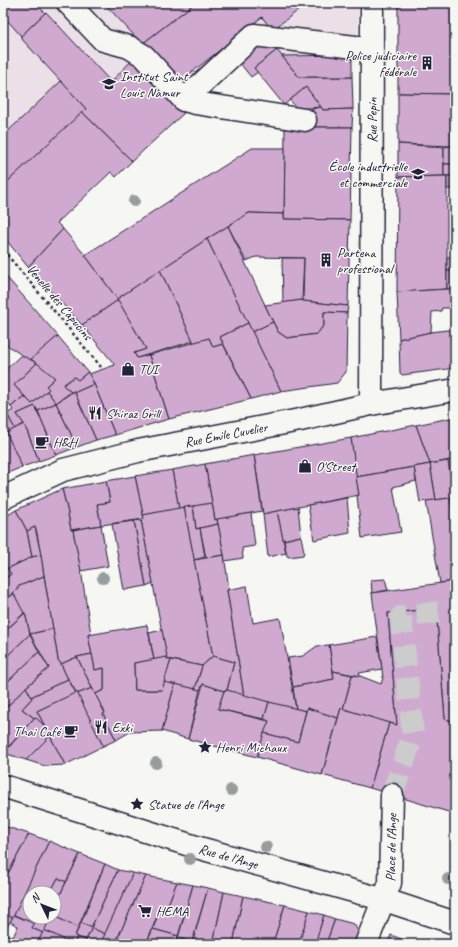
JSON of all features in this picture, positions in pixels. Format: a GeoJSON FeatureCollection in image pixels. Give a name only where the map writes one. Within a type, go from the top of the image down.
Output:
{"type":"FeatureCollection","features":[{"type":"Feature","properties":{"kind":"street"},"geometry":{"type":"LineString","coordinates":[[68,3],[103,40],[129,47],[144,56],[184,100],[305,120]]}},
{"type":"Feature","properties":{"kind":"street","name":"Rue Pepin"},"geometry":{"type":"LineString","coordinates":[[371,404],[372,3]]}},
{"type":"Feature","properties":{"kind":"street"},"geometry":{"type":"LineString","coordinates":[[184,100],[254,35],[372,49]]}},
{"type":"Feature","properties":{"kind":"street","name":"Rue Emile Cuvelier"},"geometry":{"type":"LineString","coordinates":[[3,498],[63,470],[138,451],[300,420],[371,404],[455,390]]}},
{"type":"Feature","properties":{"kind":"street","name":"Rue de l'Ange"},"geometry":{"type":"LineString","coordinates":[[3,786],[44,792],[196,847],[385,900],[455,923]]}},
{"type":"Feature","properties":{"kind":"street","name":"Place de l'Ange"},"geometry":{"type":"LineString","coordinates":[[366,944],[385,900],[390,883],[392,795]]}},
{"type":"Feature","properties":{"kind":"path","name":"Venelle des Capucins"},"geometry":{"type":"LineString","coordinates":[[3,250],[101,367]]}},
{"type":"Feature","properties":{"kind":"shaded area","name":"Institut Saint Louis Namur"},"geometry":{"type":"Polygon","coordinates":[[[3,3],[358,3],[358,53],[282,56],[274,45],[255,45],[132,161],[82,112],[3,186],[3,3]]]}},
{"type":"Feature","properties":{"kind":"building"},"geometry":{"type":"Polygon","coordinates":[[[9,3],[36,3],[45,13],[21,36],[8,21],[3,25],[3,8],[9,3]]]}},
{"type":"Feature","properties":{"kind":"building"},"geometry":{"type":"Polygon","coordinates":[[[104,3],[195,3],[142,44],[104,3]]]}},
{"type":"Feature","properties":{"kind":"building"},"geometry":{"type":"Polygon","coordinates":[[[195,3],[308,3],[272,30],[262,17],[178,83],[142,44],[195,3]]]}},
{"type":"Feature","properties":{"kind":"building","name":"Police judiciaire fédérale"},"geometry":{"type":"Polygon","coordinates":[[[398,3],[455,3],[455,94],[398,93],[398,3]]]}},
{"type":"Feature","properties":{"kind":"building"},"geometry":{"type":"Polygon","coordinates":[[[46,12],[111,82],[133,59],[184,113],[132,161],[82,112],[86,109],[20,37],[46,12]]]}},
{"type":"Feature","properties":{"kind":"building"},"geometry":{"type":"Polygon","coordinates":[[[256,45],[274,46],[277,50],[254,68],[258,72],[251,77],[238,61],[256,45]]]}},
{"type":"Feature","properties":{"kind":"building"},"geometry":{"type":"Polygon","coordinates":[[[277,50],[299,77],[352,77],[353,109],[323,110],[306,87],[284,105],[254,68],[277,50]]]}},
{"type":"Feature","properties":{"kind":"building"},"geometry":{"type":"Polygon","coordinates":[[[352,55],[352,77],[299,77],[282,56],[352,55]]]}},
{"type":"Feature","properties":{"kind":"building"},"geometry":{"type":"Polygon","coordinates":[[[61,81],[86,109],[3,186],[3,136],[61,81]]]}},
{"type":"Feature","properties":{"kind":"building"},"geometry":{"type":"Polygon","coordinates":[[[306,87],[321,107],[297,109],[290,100],[306,87]]]}},
{"type":"Feature","properties":{"kind":"building"},"geometry":{"type":"Polygon","coordinates":[[[398,93],[450,94],[452,146],[398,144],[398,93]]]}},
{"type":"Feature","properties":{"kind":"building"},"geometry":{"type":"Polygon","coordinates":[[[321,107],[323,110],[353,109],[352,127],[310,127],[311,109],[321,107]]]}},
{"type":"Feature","properties":{"kind":"building"},"geometry":{"type":"Polygon","coordinates":[[[82,112],[132,161],[116,177],[111,172],[57,223],[63,229],[28,267],[3,236],[3,186],[82,112]]]}},
{"type":"Feature","properties":{"kind":"building"},"geometry":{"type":"Polygon","coordinates":[[[285,127],[352,127],[350,220],[284,219],[285,127]]]}},
{"type":"Feature","properties":{"kind":"building"},"geometry":{"type":"Polygon","coordinates":[[[451,127],[455,127],[455,146],[452,146],[451,127]]]}},
{"type":"Feature","properties":{"kind":"building"},"geometry":{"type":"Polygon","coordinates":[[[398,144],[444,147],[444,176],[398,177],[398,144]]]}},
{"type":"Feature","properties":{"kind":"building"},"geometry":{"type":"Polygon","coordinates":[[[455,146],[455,164],[444,164],[444,147],[455,146]]]}},
{"type":"Feature","properties":{"kind":"building"},"geometry":{"type":"Polygon","coordinates":[[[252,148],[285,148],[284,214],[249,213],[117,299],[85,255],[252,148]]]}},
{"type":"Feature","properties":{"kind":"building"},"geometry":{"type":"Polygon","coordinates":[[[444,164],[455,164],[455,176],[444,176],[444,164]]]}},
{"type":"Feature","properties":{"kind":"building"},"geometry":{"type":"Polygon","coordinates":[[[447,176],[447,289],[397,292],[398,177],[447,176]]]}},
{"type":"Feature","properties":{"kind":"building"},"geometry":{"type":"Polygon","coordinates":[[[447,176],[455,176],[455,189],[447,189],[447,176]]]}},
{"type":"Feature","properties":{"kind":"building","name":"Partena professional"},"geometry":{"type":"Polygon","coordinates":[[[249,213],[284,214],[284,219],[350,220],[348,306],[303,301],[304,258],[256,257],[246,261],[228,226],[249,213]]]}},
{"type":"Feature","properties":{"kind":"building"},"geometry":{"type":"Polygon","coordinates":[[[228,226],[273,322],[252,332],[207,239],[228,226]]]}},
{"type":"Feature","properties":{"kind":"building"},"geometry":{"type":"Polygon","coordinates":[[[63,229],[85,255],[118,300],[82,325],[28,267],[63,229]]]}},
{"type":"Feature","properties":{"kind":"building"},"geometry":{"type":"Polygon","coordinates":[[[207,239],[248,323],[220,337],[223,344],[213,347],[209,338],[194,343],[160,270],[207,239]]]}},
{"type":"Feature","properties":{"kind":"building"},"geometry":{"type":"Polygon","coordinates":[[[447,257],[455,257],[455,271],[447,271],[447,257]]]}},
{"type":"Feature","properties":{"kind":"building"},"geometry":{"type":"Polygon","coordinates":[[[282,258],[304,258],[302,300],[283,303],[282,258]]]}},
{"type":"Feature","properties":{"kind":"building"},"geometry":{"type":"Polygon","coordinates":[[[160,270],[193,341],[137,358],[134,353],[146,349],[117,299],[160,270]]]}},
{"type":"Feature","properties":{"kind":"building"},"geometry":{"type":"Polygon","coordinates":[[[447,271],[455,271],[455,289],[447,289],[447,271]]]}},
{"type":"Feature","properties":{"kind":"building"},"geometry":{"type":"Polygon","coordinates":[[[3,273],[58,336],[30,361],[3,342],[3,273]]]}},
{"type":"Feature","properties":{"kind":"building"},"geometry":{"type":"Polygon","coordinates":[[[455,289],[455,308],[442,308],[441,311],[432,312],[431,332],[399,339],[397,292],[455,289]]]}},
{"type":"Feature","properties":{"kind":"building","name":"TUI"},"geometry":{"type":"Polygon","coordinates":[[[118,300],[146,349],[134,353],[137,358],[149,355],[169,419],[115,435],[89,374],[115,365],[82,325],[118,300]]]}},
{"type":"Feature","properties":{"kind":"building"},"geometry":{"type":"Polygon","coordinates":[[[302,300],[348,306],[347,313],[324,312],[324,325],[317,334],[287,338],[278,332],[265,305],[302,300]]]}},
{"type":"Feature","properties":{"kind":"building"},"geometry":{"type":"Polygon","coordinates":[[[324,312],[347,313],[346,372],[337,383],[281,391],[252,332],[273,322],[278,332],[287,338],[317,334],[324,325],[324,312]]]}},
{"type":"Feature","properties":{"kind":"building"},"geometry":{"type":"Polygon","coordinates":[[[248,323],[281,391],[251,399],[220,337],[248,323]]]}},
{"type":"Feature","properties":{"kind":"building"},"geometry":{"type":"Polygon","coordinates":[[[455,329],[455,368],[402,375],[400,373],[399,339],[431,332],[455,329]]]}},
{"type":"Feature","properties":{"kind":"building"},"geometry":{"type":"Polygon","coordinates":[[[58,336],[88,372],[78,380],[74,377],[63,385],[71,392],[56,403],[47,391],[49,389],[46,386],[55,378],[31,359],[58,336]]]}},
{"type":"Feature","properties":{"kind":"building"},"geometry":{"type":"Polygon","coordinates":[[[209,338],[213,347],[223,344],[251,399],[169,419],[149,355],[209,338]]]}},
{"type":"Feature","properties":{"kind":"building"},"geometry":{"type":"Polygon","coordinates":[[[21,355],[37,363],[14,385],[24,396],[11,407],[3,398],[3,372],[21,355]]]}},
{"type":"Feature","properties":{"kind":"building"},"geometry":{"type":"Polygon","coordinates":[[[37,363],[55,378],[46,386],[49,389],[32,404],[14,385],[37,363]]]}},
{"type":"Feature","properties":{"kind":"building"},"geometry":{"type":"Polygon","coordinates":[[[88,372],[94,384],[76,392],[71,392],[63,385],[74,377],[78,380],[88,372]]]}},
{"type":"Feature","properties":{"kind":"building","name":"Shiraz Grill"},"geometry":{"type":"Polygon","coordinates":[[[94,384],[115,435],[96,440],[74,391],[76,392],[94,384]]]}},
{"type":"Feature","properties":{"kind":"building"},"geometry":{"type":"Polygon","coordinates":[[[47,391],[56,403],[38,411],[35,406],[17,414],[24,424],[15,429],[7,414],[13,410],[11,407],[24,396],[32,404],[47,391]]]}},
{"type":"Feature","properties":{"kind":"building"},"geometry":{"type":"Polygon","coordinates":[[[74,391],[96,440],[77,447],[56,403],[74,391]]]}},
{"type":"Feature","properties":{"kind":"building"},"geometry":{"type":"Polygon","coordinates":[[[56,403],[77,447],[56,455],[38,411],[56,403]]]}},
{"type":"Feature","properties":{"kind":"building"},"geometry":{"type":"Polygon","coordinates":[[[35,406],[56,455],[39,461],[24,424],[17,414],[35,406]]]}},
{"type":"Feature","properties":{"kind":"building"},"geometry":{"type":"Polygon","coordinates":[[[7,414],[15,429],[6,433],[3,425],[3,416],[7,414]]]}},
{"type":"Feature","properties":{"kind":"building"},"geometry":{"type":"Polygon","coordinates":[[[455,417],[455,459],[430,464],[416,425],[455,417]]]}},
{"type":"Feature","properties":{"kind":"building"},"geometry":{"type":"Polygon","coordinates":[[[24,424],[39,461],[22,467],[6,433],[24,424]]]}},
{"type":"Feature","properties":{"kind":"building"},"geometry":{"type":"Polygon","coordinates":[[[3,425],[22,467],[3,475],[3,425]]]}},
{"type":"Feature","properties":{"kind":"building"},"geometry":{"type":"Polygon","coordinates":[[[416,425],[430,464],[356,477],[351,438],[416,425]]]}},
{"type":"Feature","properties":{"kind":"building","name":"O'Street"},"geometry":{"type":"Polygon","coordinates":[[[351,438],[359,495],[263,514],[254,455],[351,438]]]}},
{"type":"Feature","properties":{"kind":"building"},"geometry":{"type":"Polygon","coordinates":[[[254,455],[262,511],[215,520],[205,464],[254,455]]]}},
{"type":"Feature","properties":{"kind":"building"},"geometry":{"type":"Polygon","coordinates":[[[455,459],[455,478],[451,478],[448,461],[455,459]]]}},
{"type":"Feature","properties":{"kind":"building"},"geometry":{"type":"Polygon","coordinates":[[[448,461],[454,497],[436,500],[430,464],[448,461]]]}},
{"type":"Feature","properties":{"kind":"building"},"geometry":{"type":"Polygon","coordinates":[[[205,464],[212,503],[179,509],[172,470],[205,464]]]}},
{"type":"Feature","properties":{"kind":"building"},"geometry":{"type":"Polygon","coordinates":[[[430,464],[436,500],[420,502],[414,467],[430,464]]]}},
{"type":"Feature","properties":{"kind":"building"},"geometry":{"type":"Polygon","coordinates":[[[414,467],[416,481],[393,487],[401,532],[362,538],[357,496],[359,495],[356,477],[414,467]]]}},
{"type":"Feature","properties":{"kind":"building"},"geometry":{"type":"Polygon","coordinates":[[[172,470],[179,509],[143,515],[135,476],[172,470]]]}},
{"type":"Feature","properties":{"kind":"building"},"geometry":{"type":"Polygon","coordinates":[[[135,476],[144,519],[101,525],[97,504],[110,502],[106,481],[135,476]]]}},
{"type":"Feature","properties":{"kind":"building"},"geometry":{"type":"Polygon","coordinates":[[[106,481],[110,502],[97,504],[101,525],[71,530],[62,489],[106,481]]]}},
{"type":"Feature","properties":{"kind":"building"},"geometry":{"type":"Polygon","coordinates":[[[62,489],[80,564],[91,634],[88,635],[92,654],[77,657],[61,664],[58,660],[37,533],[35,527],[27,531],[16,510],[62,489]]]}},
{"type":"Feature","properties":{"kind":"building"},"geometry":{"type":"Polygon","coordinates":[[[347,498],[350,533],[314,540],[308,505],[347,498]]]}},
{"type":"Feature","properties":{"kind":"building"},"geometry":{"type":"Polygon","coordinates":[[[450,498],[455,527],[455,581],[440,583],[426,501],[450,498]]]}},
{"type":"Feature","properties":{"kind":"building"},"geometry":{"type":"Polygon","coordinates":[[[212,503],[215,520],[217,519],[218,524],[196,529],[193,506],[212,503]]]}},
{"type":"Feature","properties":{"kind":"building"},"geometry":{"type":"Polygon","coordinates":[[[193,506],[196,529],[200,528],[205,557],[194,560],[184,507],[193,506]]]}},
{"type":"Feature","properties":{"kind":"building"},"geometry":{"type":"Polygon","coordinates":[[[184,507],[213,656],[202,666],[167,659],[141,520],[144,519],[143,515],[184,507]]]}},
{"type":"Feature","properties":{"kind":"building"},"geometry":{"type":"Polygon","coordinates":[[[298,507],[301,536],[283,540],[277,511],[298,507]]]}},
{"type":"Feature","properties":{"kind":"building"},"geometry":{"type":"Polygon","coordinates":[[[16,510],[27,531],[32,557],[7,569],[3,562],[3,518],[16,510]]]}},
{"type":"Feature","properties":{"kind":"building"},"geometry":{"type":"Polygon","coordinates":[[[277,511],[286,553],[268,557],[263,514],[277,511]]]}},
{"type":"Feature","properties":{"kind":"building"},"geometry":{"type":"Polygon","coordinates":[[[251,513],[255,546],[242,548],[243,558],[225,561],[217,519],[251,513]]]}},
{"type":"Feature","properties":{"kind":"building"},"geometry":{"type":"Polygon","coordinates":[[[141,520],[153,583],[146,586],[134,521],[141,520]]]}},
{"type":"Feature","properties":{"kind":"building"},"geometry":{"type":"Polygon","coordinates":[[[134,521],[146,586],[124,590],[112,524],[134,521]]]}},
{"type":"Feature","properties":{"kind":"building"},"geometry":{"type":"Polygon","coordinates":[[[218,524],[224,555],[206,558],[200,528],[218,524]]]}},
{"type":"Feature","properties":{"kind":"building"},"geometry":{"type":"Polygon","coordinates":[[[101,525],[108,566],[81,571],[73,530],[101,525]]]}},
{"type":"Feature","properties":{"kind":"building"},"geometry":{"type":"Polygon","coordinates":[[[35,527],[41,555],[32,557],[27,531],[35,527]]]}},
{"type":"Feature","properties":{"kind":"building"},"geometry":{"type":"Polygon","coordinates":[[[301,536],[304,552],[303,555],[287,556],[284,540],[301,536]]]}},
{"type":"Feature","properties":{"kind":"building"},"geometry":{"type":"Polygon","coordinates":[[[41,555],[44,576],[17,587],[18,589],[7,598],[3,593],[3,580],[11,574],[7,569],[32,557],[41,555]]]}},
{"type":"Feature","properties":{"kind":"building"},"geometry":{"type":"Polygon","coordinates":[[[224,555],[229,589],[227,590],[244,696],[227,690],[234,662],[213,656],[194,560],[224,555]]]}},
{"type":"Feature","properties":{"kind":"building"},"geometry":{"type":"Polygon","coordinates":[[[3,562],[11,574],[3,580],[3,562]]]}},
{"type":"Feature","properties":{"kind":"building"},"geometry":{"type":"Polygon","coordinates":[[[44,576],[53,629],[30,634],[25,613],[21,609],[13,593],[18,589],[17,587],[44,576]]]}},
{"type":"Feature","properties":{"kind":"building"},"geometry":{"type":"Polygon","coordinates":[[[385,579],[388,590],[372,593],[371,580],[385,579]]]}},
{"type":"Feature","properties":{"kind":"building"},"geometry":{"type":"Polygon","coordinates":[[[455,581],[455,722],[445,719],[436,609],[388,613],[397,725],[343,709],[352,675],[360,676],[381,684],[383,678],[372,593],[455,581]]]}},
{"type":"Feature","properties":{"kind":"building"},"geometry":{"type":"Polygon","coordinates":[[[247,586],[253,623],[280,618],[296,709],[244,696],[227,590],[247,586]]]}},
{"type":"Feature","properties":{"kind":"building"},"geometry":{"type":"Polygon","coordinates":[[[14,594],[24,613],[3,633],[3,601],[14,594]]]}},
{"type":"Feature","properties":{"kind":"building"},"geometry":{"type":"Polygon","coordinates":[[[436,609],[445,719],[455,722],[455,814],[370,788],[389,723],[397,725],[388,613],[436,609]]]}},
{"type":"Feature","properties":{"kind":"building"},"geometry":{"type":"Polygon","coordinates":[[[25,613],[30,634],[3,660],[3,633],[25,613]]]}},
{"type":"Feature","properties":{"kind":"building"},"geometry":{"type":"Polygon","coordinates":[[[147,625],[154,660],[134,663],[135,690],[162,690],[164,682],[175,684],[162,731],[130,732],[116,740],[103,714],[105,713],[95,694],[104,690],[104,668],[95,670],[88,635],[147,625]]]}},
{"type":"Feature","properties":{"kind":"building"},"geometry":{"type":"Polygon","coordinates":[[[53,629],[58,660],[68,679],[31,697],[26,687],[49,668],[30,634],[53,629]]]}},
{"type":"Feature","properties":{"kind":"building"},"geometry":{"type":"Polygon","coordinates":[[[162,630],[167,657],[154,660],[149,633],[162,630]]]}},
{"type":"Feature","properties":{"kind":"building"},"geometry":{"type":"Polygon","coordinates":[[[30,634],[39,652],[3,686],[3,660],[30,634]]]}},
{"type":"Feature","properties":{"kind":"building"},"geometry":{"type":"Polygon","coordinates":[[[377,637],[382,669],[359,673],[360,676],[333,671],[329,645],[377,637]]]}},
{"type":"Feature","properties":{"kind":"building"},"geometry":{"type":"Polygon","coordinates":[[[329,645],[334,679],[293,687],[288,658],[303,656],[317,646],[329,645]]]}},
{"type":"Feature","properties":{"kind":"building"},"geometry":{"type":"Polygon","coordinates":[[[39,652],[49,668],[26,687],[8,706],[3,701],[3,686],[39,652]]]}},
{"type":"Feature","properties":{"kind":"building"},"geometry":{"type":"Polygon","coordinates":[[[92,654],[95,670],[104,668],[104,690],[95,694],[77,657],[92,654]]]}},
{"type":"Feature","properties":{"kind":"building"},"geometry":{"type":"Polygon","coordinates":[[[213,656],[234,662],[227,690],[224,691],[203,684],[200,690],[195,689],[202,666],[213,656]]]}},
{"type":"Feature","properties":{"kind":"building"},"geometry":{"type":"Polygon","coordinates":[[[77,657],[92,688],[77,694],[61,664],[77,657]]]}},
{"type":"Feature","properties":{"kind":"building"},"geometry":{"type":"Polygon","coordinates":[[[167,657],[167,659],[171,660],[162,690],[135,690],[134,663],[167,657]]]}},
{"type":"Feature","properties":{"kind":"building"},"geometry":{"type":"Polygon","coordinates":[[[171,660],[202,666],[195,689],[164,682],[171,660]]]}},
{"type":"Feature","properties":{"kind":"building"},"geometry":{"type":"Polygon","coordinates":[[[333,671],[352,675],[343,709],[341,708],[338,718],[307,708],[306,711],[296,709],[293,687],[334,679],[333,671]]]}},
{"type":"Feature","properties":{"kind":"building"},"geometry":{"type":"Polygon","coordinates":[[[68,679],[76,693],[37,711],[45,726],[22,709],[32,698],[31,697],[68,679]]]}},
{"type":"Feature","properties":{"kind":"building"},"geometry":{"type":"Polygon","coordinates":[[[175,684],[200,690],[188,739],[162,731],[175,684]]]}},
{"type":"Feature","properties":{"kind":"building"},"geometry":{"type":"Polygon","coordinates":[[[203,684],[224,691],[218,709],[269,721],[257,757],[188,739],[203,684]]]}},
{"type":"Feature","properties":{"kind":"building"},"geometry":{"type":"Polygon","coordinates":[[[26,687],[32,698],[22,709],[34,718],[3,753],[3,711],[26,687]]]}},
{"type":"Feature","properties":{"kind":"building","name":"Exki"},"geometry":{"type":"Polygon","coordinates":[[[92,688],[105,713],[103,714],[116,740],[103,746],[77,694],[92,688]]]}},
{"type":"Feature","properties":{"kind":"building"},"geometry":{"type":"Polygon","coordinates":[[[227,690],[269,702],[264,719],[218,709],[224,691],[227,690]]]}},
{"type":"Feature","properties":{"kind":"building","name":"Thai Café"},"geometry":{"type":"Polygon","coordinates":[[[77,692],[103,746],[65,765],[37,711],[77,692]]]}},
{"type":"Feature","properties":{"kind":"building"},"geometry":{"type":"Polygon","coordinates":[[[269,702],[306,711],[298,742],[264,733],[269,721],[264,719],[269,702]]]}},
{"type":"Feature","properties":{"kind":"building"},"geometry":{"type":"Polygon","coordinates":[[[307,708],[338,718],[322,775],[257,757],[264,733],[298,742],[307,708]]]}},
{"type":"Feature","properties":{"kind":"building"},"geometry":{"type":"Polygon","coordinates":[[[341,708],[389,723],[370,788],[322,775],[341,708]]]}},
{"type":"Feature","properties":{"kind":"building"},"geometry":{"type":"Polygon","coordinates":[[[35,717],[45,726],[50,736],[26,760],[4,753],[35,717]]]}},
{"type":"Feature","properties":{"kind":"building"},"geometry":{"type":"Polygon","coordinates":[[[50,736],[65,765],[45,766],[26,760],[50,736]]]}},
{"type":"Feature","properties":{"kind":"building"},"geometry":{"type":"Polygon","coordinates":[[[7,827],[29,834],[6,877],[3,876],[3,836],[7,827]]]}},
{"type":"Feature","properties":{"kind":"building"},"geometry":{"type":"Polygon","coordinates":[[[29,834],[49,841],[28,885],[22,885],[22,899],[13,918],[3,913],[3,883],[29,834]]]}},
{"type":"Feature","properties":{"kind":"building"},"geometry":{"type":"Polygon","coordinates":[[[49,841],[80,854],[66,882],[58,878],[54,885],[28,885],[49,841]]]}},
{"type":"Feature","properties":{"kind":"building"},"geometry":{"type":"Polygon","coordinates":[[[80,854],[105,864],[78,928],[62,920],[62,891],[80,854]]]}},
{"type":"Feature","properties":{"kind":"building"},"geometry":{"type":"Polygon","coordinates":[[[105,864],[118,870],[91,928],[81,923],[105,864]]]}},
{"type":"Feature","properties":{"kind":"building"},"geometry":{"type":"Polygon","coordinates":[[[118,870],[133,873],[105,934],[91,928],[118,870]]]}},
{"type":"Feature","properties":{"kind":"building"},"geometry":{"type":"Polygon","coordinates":[[[133,873],[146,876],[115,944],[100,944],[133,873]]]}},
{"type":"Feature","properties":{"kind":"building","name":"HEMA"},"geometry":{"type":"Polygon","coordinates":[[[146,876],[177,882],[165,912],[160,909],[146,944],[115,944],[146,876]]]}},
{"type":"Feature","properties":{"kind":"building"},"geometry":{"type":"Polygon","coordinates":[[[58,878],[66,882],[62,890],[62,885],[54,885],[58,878]]]}},
{"type":"Feature","properties":{"kind":"building"},"geometry":{"type":"Polygon","coordinates":[[[177,882],[193,885],[178,936],[153,929],[160,909],[165,912],[177,882]]]}},
{"type":"Feature","properties":{"kind":"building"},"geometry":{"type":"Polygon","coordinates":[[[193,885],[208,888],[192,942],[178,938],[193,885]]]}},
{"type":"Feature","properties":{"kind":"building"},"geometry":{"type":"Polygon","coordinates":[[[208,888],[224,892],[213,944],[192,944],[208,888]]]}},
{"type":"Feature","properties":{"kind":"building"},"geometry":{"type":"Polygon","coordinates":[[[224,892],[243,896],[233,944],[213,944],[224,892]]]}},
{"type":"Feature","properties":{"kind":"building"},"geometry":{"type":"Polygon","coordinates":[[[243,896],[285,905],[273,943],[268,941],[268,944],[233,944],[243,896]]]}},
{"type":"Feature","properties":{"kind":"building"},"geometry":{"type":"Polygon","coordinates":[[[22,898],[22,918],[14,915],[22,898]]]}},
{"type":"Feature","properties":{"kind":"building"},"geometry":{"type":"Polygon","coordinates":[[[285,905],[309,911],[299,944],[273,943],[285,905]]]}},
{"type":"Feature","properties":{"kind":"building"},"geometry":{"type":"Polygon","coordinates":[[[309,911],[324,915],[315,944],[302,944],[299,943],[309,911]]]}},
{"type":"Feature","properties":{"kind":"building"},"geometry":{"type":"Polygon","coordinates":[[[3,913],[13,918],[3,932],[3,913]]]}},
{"type":"Feature","properties":{"kind":"building"},"geometry":{"type":"Polygon","coordinates":[[[14,915],[22,918],[22,925],[34,925],[32,928],[43,933],[37,944],[10,944],[18,926],[10,922],[14,915]]]}},
{"type":"Feature","properties":{"kind":"building"},"geometry":{"type":"Polygon","coordinates":[[[324,915],[335,919],[326,944],[315,944],[324,915]]]}},
{"type":"Feature","properties":{"kind":"building"},"geometry":{"type":"Polygon","coordinates":[[[335,919],[354,924],[359,933],[354,944],[326,944],[335,919]]]}},
{"type":"Feature","properties":{"kind":"building"},"geometry":{"type":"Polygon","coordinates":[[[62,920],[78,928],[75,936],[77,937],[74,944],[61,944],[63,939],[44,930],[47,925],[62,925],[62,920]]]}},
{"type":"Feature","properties":{"kind":"building"},"geometry":{"type":"Polygon","coordinates":[[[81,923],[92,928],[86,940],[75,936],[81,923]]]}},
{"type":"Feature","properties":{"kind":"building"},"geometry":{"type":"Polygon","coordinates":[[[34,925],[47,925],[43,933],[32,928],[34,925]]]}},
{"type":"Feature","properties":{"kind":"building"},"geometry":{"type":"Polygon","coordinates":[[[92,928],[105,934],[100,944],[84,944],[92,928]]]}},
{"type":"Feature","properties":{"kind":"building"},"geometry":{"type":"Polygon","coordinates":[[[153,929],[178,936],[175,944],[146,944],[153,929]]]}},
{"type":"Feature","properties":{"kind":"building"},"geometry":{"type":"Polygon","coordinates":[[[44,930],[63,939],[61,944],[37,944],[44,930]]]}},
{"type":"Feature","properties":{"kind":"building"},"geometry":{"type":"Polygon","coordinates":[[[3,932],[13,938],[10,944],[3,944],[3,932]]]}},
{"type":"Feature","properties":{"kind":"building"},"geometry":{"type":"Polygon","coordinates":[[[391,935],[414,944],[387,944],[391,935]]]}},
{"type":"Feature","properties":{"kind":"building"},"geometry":{"type":"Polygon","coordinates":[[[77,937],[86,940],[84,944],[74,944],[77,937]]]}},
{"type":"Feature","properties":{"kind":"building"},"geometry":{"type":"Polygon","coordinates":[[[178,938],[192,942],[192,944],[175,944],[178,938]]]}},
{"type":"Feature","properties":{"kind":"tunnel"},"geometry":{"type":"LineString","coordinates":[[392,795],[413,735],[401,617],[455,610]]}},
{"type":"Feature","properties":{"kind":"place","name":"Police judiciaire fédérale"},"geometry":{"type":"Point","coordinates":[427,63]}},
{"type":"Feature","properties":{"kind":"place","name":"Institut Saint Louis Namur"},"geometry":{"type":"Point","coordinates":[109,84]}},
{"type":"Feature","properties":{"kind":"place","name":"École industrielle et commerciale"},"geometry":{"type":"Point","coordinates":[418,174]}},
{"type":"Feature","properties":{"kind":"place","name":"Partena professional"},"geometry":{"type":"Point","coordinates":[326,260]}},
{"type":"Feature","properties":{"kind":"place","name":"TUI"},"geometry":{"type":"Point","coordinates":[128,369]}},
{"type":"Feature","properties":{"kind":"place","name":"Shiraz Grill"},"geometry":{"type":"Point","coordinates":[95,413]}},
{"type":"Feature","properties":{"kind":"place","name":"H&H"},"geometry":{"type":"Point","coordinates":[42,442]}},
{"type":"Feature","properties":{"kind":"place","name":"O'Street"},"geometry":{"type":"Point","coordinates":[305,466]}},
{"type":"Feature","properties":{"kind":"place","name":"Exki"},"geometry":{"type":"Point","coordinates":[101,727]}},
{"type":"Feature","properties":{"kind":"place","name":"Thai Café"},"geometry":{"type":"Point","coordinates":[71,731]}},
{"type":"Feature","properties":{"kind":"place","name":"Henri Michaux"},"geometry":{"type":"Point","coordinates":[205,747]}},
{"type":"Feature","properties":{"kind":"place","name":"Statue de l'Ange"},"geometry":{"type":"Point","coordinates":[137,804]}},
{"type":"Feature","properties":{"kind":"place","name":"HEMA"},"geometry":{"type":"Point","coordinates":[145,911]}}]}
